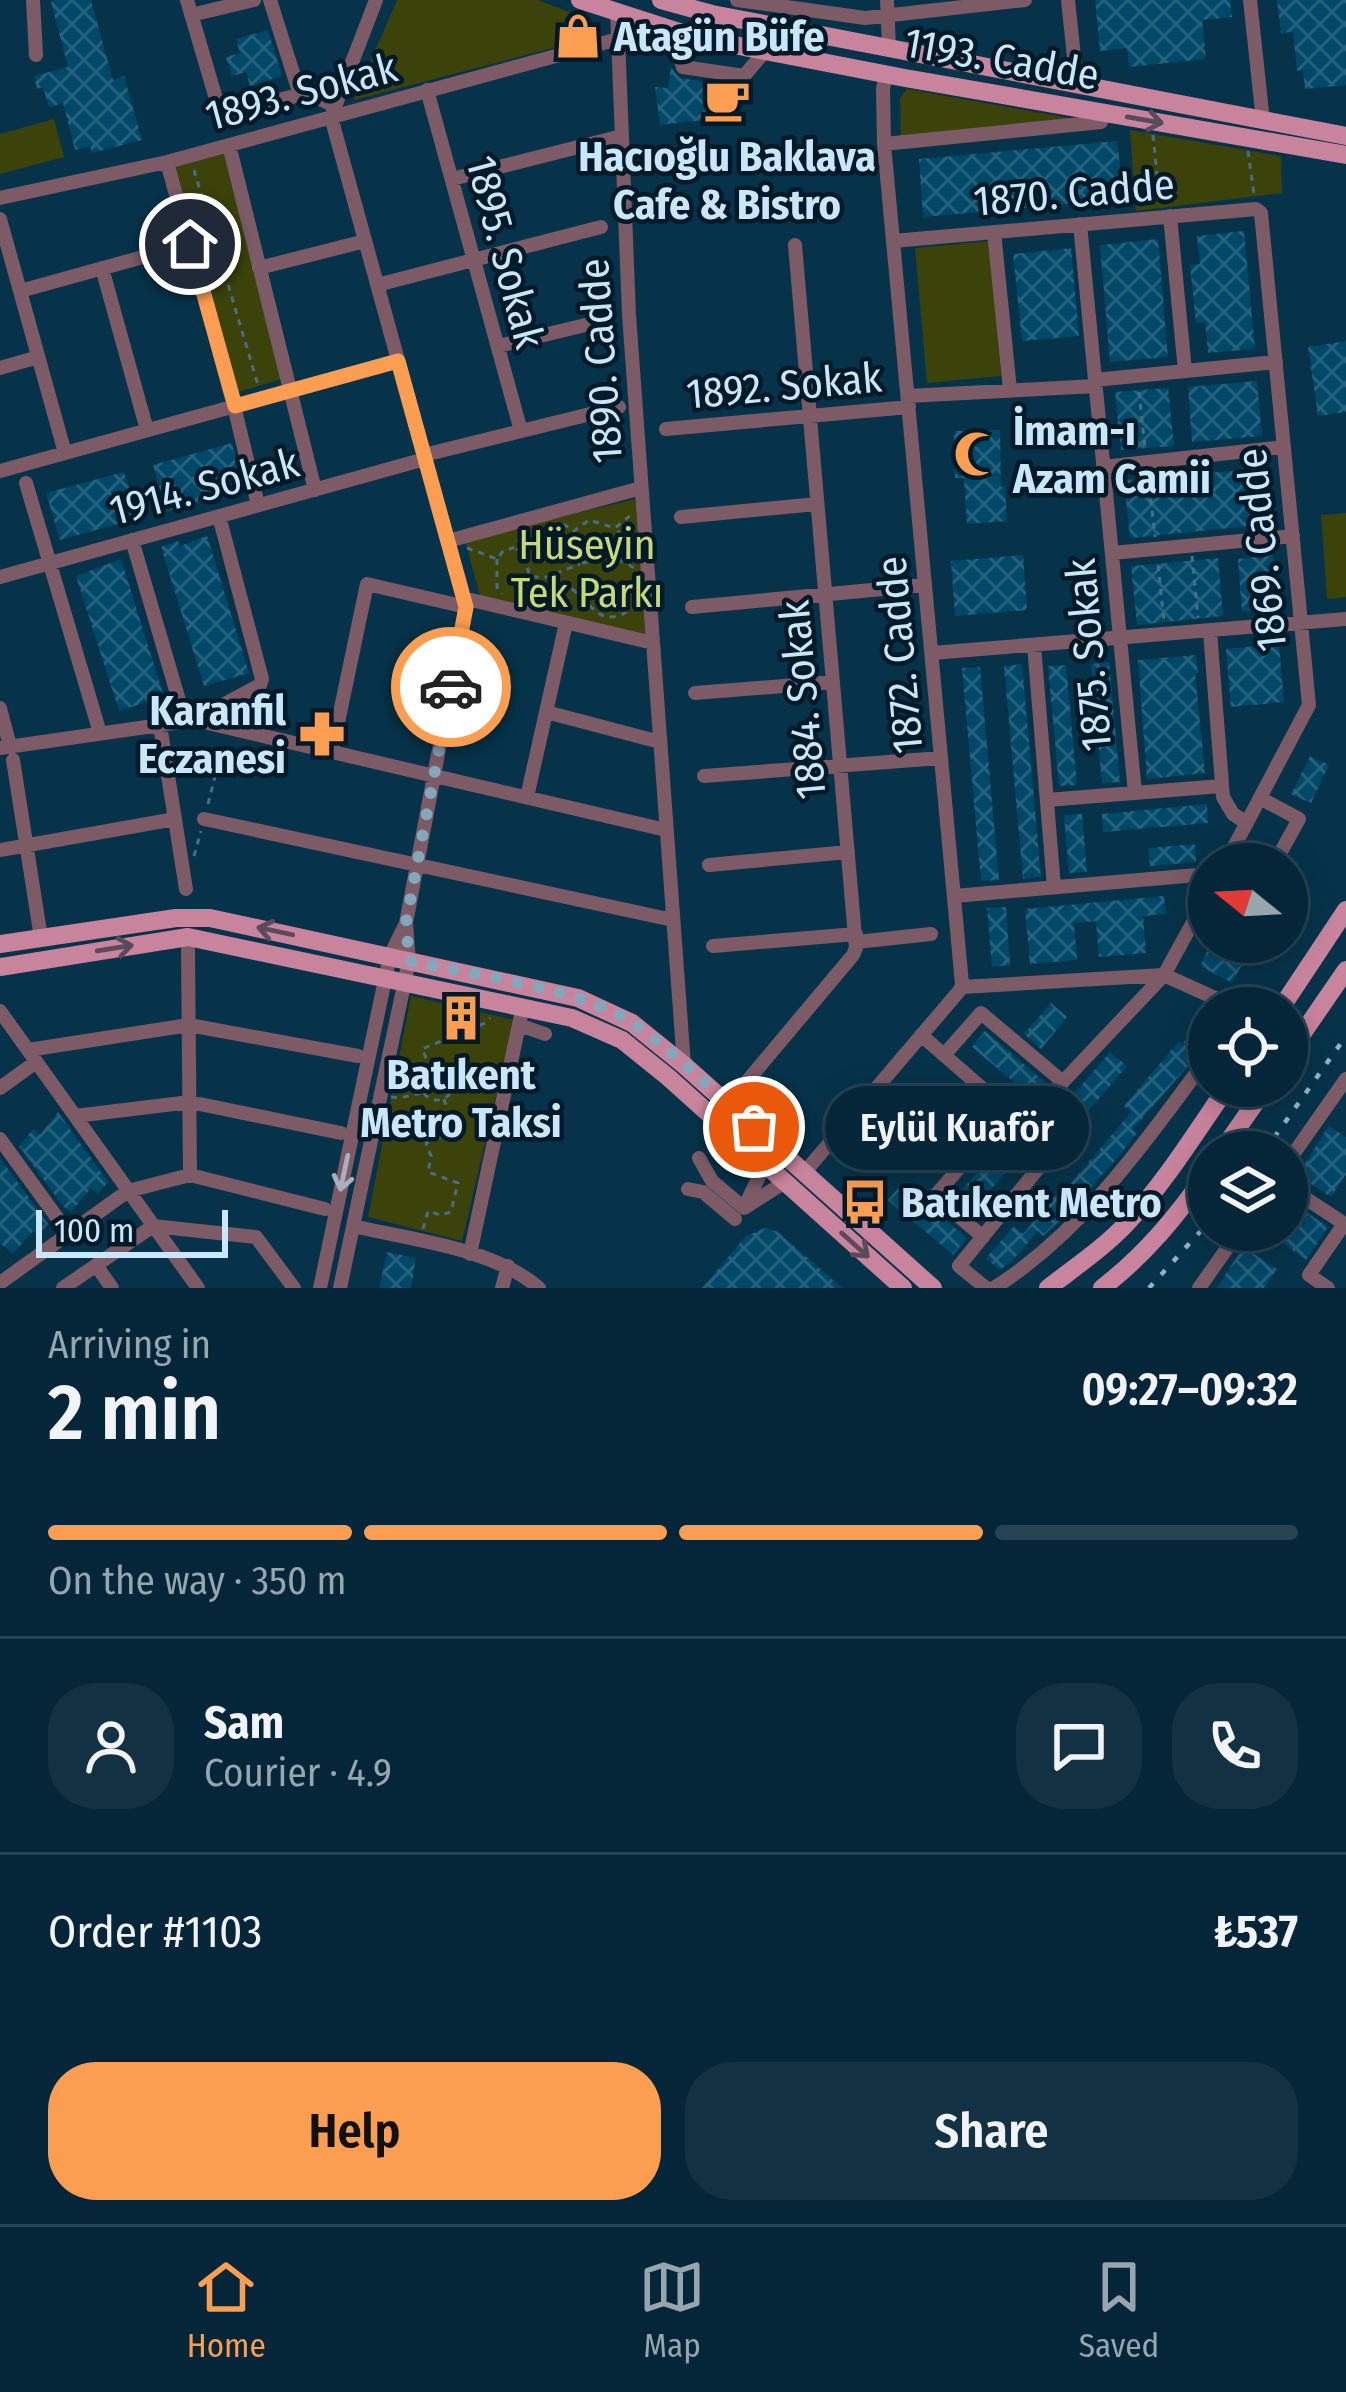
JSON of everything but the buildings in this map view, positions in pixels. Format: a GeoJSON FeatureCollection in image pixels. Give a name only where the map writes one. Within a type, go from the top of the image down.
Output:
{"type":"FeatureCollection","features":[{"type":"Feature","properties":{"kind":"main road","name":"1193. Cadde"},"geometry":{"type":"LineString","coordinates":[[580,0],[710,40],[1346,155]]}},
{"type":"Feature","properties":{"kind":"main road","name":"1193. Cadde"},"geometry":{"type":"LineString","coordinates":[[670,1],[1077,86],[1346,136]]}},
{"type":"Feature","properties":{"kind":"main road"},"geometry":{"type":"LineString","coordinates":[[670,1],[670,29]]}},
{"type":"Feature","properties":{"kind":"main road"},"geometry":{"type":"LineString","coordinates":[[710,40],[711,7]]}},
{"type":"Feature","properties":{"kind":"main road"},"geometry":{"type":"LineString","coordinates":[[886,74],[889,48]]}},
{"type":"Feature","properties":{"kind":"main road"},"geometry":{"type":"LineString","coordinates":[[1295,987],[1346,910]]}},
{"type":"Feature","properties":{"kind":"main road"},"geometry":{"type":"LineString","coordinates":[[0,944],[190,916],[243,924],[397,968],[499,1000],[521,1015],[572,1018],[622,1040],[668,1077],[903,1288]]}},
{"type":"Feature","properties":{"kind":"main road"},"geometry":{"type":"LineString","coordinates":[[0,967],[188,937],[578,998],[632,1023],[685,1065],[932,1288]]}},
{"type":"Feature","properties":{"kind":"main road"},"geometry":{"type":"LineString","coordinates":[[1308,1025],[1346,970]]}},
{"type":"Feature","properties":{"kind":"main road"},"geometry":{"type":"LineString","coordinates":[[1048,1288],[1130,1221],[1213,1107]]}},
{"type":"Feature","properties":{"kind":"main road"},"geometry":{"type":"LineString","coordinates":[[1102,1288],[1136,1261],[1188,1198]]}},
{"type":"Feature","properties":{"kind":"street"},"geometry":{"type":"LineString","coordinates":[[33,0],[36,55]]}},
{"type":"Feature","properties":{"kind":"street"},"geometry":{"type":"LineString","coordinates":[[254,0],[189,8],[219,109],[233,112],[300,95],[315,97],[333,111]]}},
{"type":"Feature","properties":{"kind":"street"},"geometry":{"type":"LineString","coordinates":[[270,0],[300,95]]}},
{"type":"Feature","properties":{"kind":"street"},"geometry":{"type":"LineString","coordinates":[[320,1288],[397,968],[464,602],[333,111],[376,0]]}},
{"type":"Feature","properties":{"kind":"street"},"geometry":{"type":"LineString","coordinates":[[737,0],[865,18],[888,8],[1025,0]]}},
{"type":"Feature","properties":{"kind":"street"},"geometry":{"type":"LineString","coordinates":[[1067,0],[1077,86]]}},
{"type":"Feature","properties":{"kind":"street"},"geometry":{"type":"LineString","coordinates":[[1250,0],[1263,121]]}},
{"type":"Feature","properties":{"kind":"street"},"geometry":{"type":"LineString","coordinates":[[888,8],[889,48]]}},
{"type":"Feature","properties":{"kind":"street","name":"1890. Cadde"},"geometry":{"type":"LineString","coordinates":[[617,12],[629,315],[685,1065]]}},
{"type":"Feature","properties":{"kind":"street"},"geometry":{"type":"LineString","coordinates":[[670,29],[682,67],[744,76],[765,51]]}},
{"type":"Feature","properties":{"kind":"street","name":"1893. Sokak"},"geometry":{"type":"LineString","coordinates":[[0,198],[167,162],[333,111],[618,39]]}},
{"type":"Feature","properties":{"kind":"street","name":"1872. Cadde"},"geometry":{"type":"LineString","coordinates":[[886,74],[884,144],[962,987]]}},
{"type":"Feature","properties":{"kind":"street","name":"1895. Sokak"},"geometry":{"type":"LineString","coordinates":[[428,90],[521,431]]}},
{"type":"Feature","properties":{"kind":"street"},"geometry":{"type":"LineString","coordinates":[[884,144],[1101,122]]}},
{"type":"Feature","properties":{"kind":"street"},"geometry":{"type":"LineString","coordinates":[[452,179],[622,136]]}},
{"type":"Feature","properties":{"kind":"street"},"geometry":{"type":"LineString","coordinates":[[229,145],[315,490]]}},
{"type":"Feature","properties":{"kind":"street"},"geometry":{"type":"LineString","coordinates":[[167,162],[258,506]]}},
{"type":"Feature","properties":{"kind":"street","name":"1870. Cadde"},"geometry":{"type":"LineString","coordinates":[[893,241],[1258,209]]}},
{"type":"Feature","properties":{"kind":"street","name":"1869. Cadde"},"geometry":{"type":"LineString","coordinates":[[1236,843],[1309,705],[1258,209]]}},
{"type":"Feature","properties":{"kind":"street"},"geometry":{"type":"LineString","coordinates":[[1166,217],[1185,371]]}},
{"type":"Feature","properties":{"kind":"street"},"geometry":{"type":"LineString","coordinates":[[0,219],[65,453]]}},
{"type":"Feature","properties":{"kind":"street","name":"1875. Sokak"},"geometry":{"type":"LineString","coordinates":[[1080,224],[1135,793]]}},
{"type":"Feature","properties":{"kind":"street"},"geometry":{"type":"LineString","coordinates":[[377,285],[601,226]]}},
{"type":"Feature","properties":{"kind":"street"},"geometry":{"type":"LineString","coordinates":[[994,232],[1010,390]]}},
{"type":"Feature","properties":{"kind":"street"},"geometry":{"type":"LineString","coordinates":[[259,268],[365,241]]}},
{"type":"Feature","properties":{"kind":"street"},"geometry":{"type":"LineString","coordinates":[[20,291],[190,244]]}},
{"type":"Feature","properties":{"kind":"street","name":"1884. Sokak"},"geometry":{"type":"LineString","coordinates":[[795,245],[856,938]]}},
{"type":"Feature","properties":{"kind":"street"},"geometry":{"type":"LineString","coordinates":[[102,268],[147,430]]}},
{"type":"Feature","properties":{"kind":"street"},"geometry":{"type":"LineString","coordinates":[[498,346],[598,322]]}},
{"type":"Feature","properties":{"kind":"street"},"geometry":{"type":"LineString","coordinates":[[0,368],[38,357]]}},
{"type":"Feature","properties":{"kind":"street"},"geometry":{"type":"LineString","coordinates":[[0,471],[398,361]]}},
{"type":"Feature","properties":{"kind":"street","name":"1892. Sokak"},"geometry":{"type":"LineString","coordinates":[[666,429],[1276,362]]}},
{"type":"Feature","properties":{"kind":"street","name":"1914. Sokak"},"geometry":{"type":"LineString","coordinates":[[0,577],[619,406]]}},
{"type":"Feature","properties":{"kind":"street"},"geometry":{"type":"LineString","coordinates":[[1103,467],[1284,448]]}},
{"type":"Feature","properties":{"kind":"street"},"geometry":{"type":"LineString","coordinates":[[26,483],[100,733]]}},
{"type":"Feature","properties":{"kind":"street"},"geometry":{"type":"LineString","coordinates":[[448,541],[641,488]]}},
{"type":"Feature","properties":{"kind":"street"},"geometry":{"type":"LineString","coordinates":[[681,518],[818,504]]}},
{"type":"Feature","properties":{"kind":"street"},"geometry":{"type":"LineString","coordinates":[[8,751],[190,720],[262,682],[219,516]]}},
{"type":"Feature","properties":{"kind":"street"},"geometry":{"type":"LineString","coordinates":[[1112,553],[1293,536]]}},
{"type":"Feature","properties":{"kind":"street"},"geometry":{"type":"LineString","coordinates":[[133,540],[190,720]]}},
{"type":"Feature","properties":{"kind":"street"},"geometry":{"type":"LineString","coordinates":[[332,751],[368,584],[566,622],[653,644]]}},
{"type":"Feature","properties":{"kind":"street"},"geometry":{"type":"LineString","coordinates":[[692,607],[925,585]]}},
{"type":"Feature","properties":{"kind":"street"},"geometry":{"type":"LineString","coordinates":[[932,653],[1346,619]]}},
{"type":"Feature","properties":{"kind":"street"},"geometry":{"type":"LineString","coordinates":[[527,796],[566,622]]}},
{"type":"Feature","properties":{"kind":"street"},"geometry":{"type":"LineString","coordinates":[[1204,631],[1221,787],[1227,806],[1247,823]]}},
{"type":"Feature","properties":{"kind":"street"},"geometry":{"type":"LineString","coordinates":[[1034,645],[1054,887]]}},
{"type":"Feature","properties":{"kind":"street"},"geometry":{"type":"LineString","coordinates":[[695,693],[833,682]]}},
{"type":"Feature","properties":{"kind":"street"},"geometry":{"type":"LineString","coordinates":[[0,708],[41,938]]}},
{"type":"Feature","properties":{"kind":"street"},"geometry":{"type":"LineString","coordinates":[[546,712],[660,742]]}},
{"type":"Feature","properties":{"kind":"street"},"geometry":{"type":"LineString","coordinates":[[190,720],[666,830]]}},
{"type":"Feature","properties":{"kind":"street"},"geometry":{"type":"LineString","coordinates":[[160,725],[186,889]]}},
{"type":"Feature","properties":{"kind":"street"},"geometry":{"type":"LineString","coordinates":[[704,776],[941,758]]}},
{"type":"Feature","properties":{"kind":"street"},"geometry":{"type":"LineString","coordinates":[[1047,800],[1221,787]]}},
{"type":"Feature","properties":{"kind":"street"},"geometry":{"type":"LineString","coordinates":[[1260,797],[1299,819],[1286,843]]}},
{"type":"Feature","properties":{"kind":"street"},"geometry":{"type":"LineString","coordinates":[[0,850],[175,819]]}},
{"type":"Feature","properties":{"kind":"street"},"geometry":{"type":"LineString","coordinates":[[204,819],[673,920]]}},
{"type":"Feature","properties":{"kind":"street"},"geometry":{"type":"LineString","coordinates":[[709,865],[848,852]]}},
{"type":"Feature","properties":{"kind":"street"},"geometry":{"type":"LineString","coordinates":[[954,896],[1188,876]]}},
{"type":"Feature","properties":{"kind":"street"},"geometry":{"type":"LineString","coordinates":[[1023,1124],[1164,975],[1188,931]]}},
{"type":"Feature","properties":{"kind":"street"},"geometry":{"type":"LineString","coordinates":[[713,946],[932,934]]}},
{"type":"Feature","properties":{"kind":"street"},"geometry":{"type":"LineString","coordinates":[[728,1104],[853,955],[856,938]]}},
{"type":"Feature","properties":{"kind":"street"},"geometry":{"type":"LineString","coordinates":[[188,949],[190,1175]]}},
{"type":"Feature","properties":{"kind":"street"},"geometry":{"type":"LineString","coordinates":[[340,1288],[381,1094],[397,968]]}},
{"type":"Feature","properties":{"kind":"street"},"geometry":{"type":"LineString","coordinates":[[804,1173],[962,987],[1164,975],[1191,987]]}},
{"type":"Feature","properties":{"kind":"street"},"geometry":{"type":"LineString","coordinates":[[0,1011],[198,1288]]}},
{"type":"Feature","properties":{"kind":"street"},"geometry":{"type":"LineString","coordinates":[[944,1055],[981,1013],[1064,1082]]}},
{"type":"Feature","properties":{"kind":"street"},"geometry":{"type":"LineString","coordinates":[[470,1254],[521,1015],[544,1034]]}},
{"type":"Feature","properties":{"kind":"street"},"geometry":{"type":"LineString","coordinates":[[0,1088],[32,1056],[189,1025],[358,1056]]}},
{"type":"Feature","properties":{"kind":"street"},"geometry":{"type":"LineString","coordinates":[[921,1035],[1053,1150],[959,1266],[990,1288],[1042,1254],[1094,1202],[1188,1084]]}},
{"type":"Feature","properties":{"kind":"street"},"geometry":{"type":"LineString","coordinates":[[1308,1133],[1346,1079]]}},
{"type":"Feature","properties":{"kind":"street"},"geometry":{"type":"LineString","coordinates":[[75,1116],[190,1102],[340,1133]]}},
{"type":"Feature","properties":{"kind":"street"},"geometry":{"type":"LineString","coordinates":[[983,1237],[935,1196],[1008,1111]]}},
{"type":"Feature","properties":{"kind":"street"},"geometry":{"type":"LineString","coordinates":[[0,1139],[69,1234]]}},
{"type":"Feature","properties":{"kind":"street"},"geometry":{"type":"LineString","coordinates":[[699,1158],[739,1214]]}},
{"type":"Feature","properties":{"kind":"street"},"geometry":{"type":"LineString","coordinates":[[739,1214],[765,1164]]}},
{"type":"Feature","properties":{"kind":"street"},"geometry":{"type":"LineString","coordinates":[[0,1262],[5,1280],[128,1191],[190,1175],[325,1209]]}},
{"type":"Feature","properties":{"kind":"street"},"geometry":{"type":"LineString","coordinates":[[739,1214],[784,1182]]}},
{"type":"Feature","properties":{"kind":"street"},"geometry":{"type":"LineString","coordinates":[[688,1190],[703,1192],[739,1214]]}},
{"type":"Feature","properties":{"kind":"street"},"geometry":{"type":"LineString","coordinates":[[1308,1200],[1345,1224],[1309,1275],[1328,1288]]}},
{"type":"Feature","properties":{"kind":"street"},"geometry":{"type":"LineString","coordinates":[[63,1288],[153,1226],[256,1237],[294,1288]]}},
{"type":"Feature","properties":{"kind":"street"},"geometry":{"type":"LineString","coordinates":[[353,1226],[508,1266],[539,1288]]}},
{"type":"Feature","properties":{"kind":"street"},"geometry":{"type":"LineString","coordinates":[[1199,1288],[1225,1251]]}},
{"type":"Feature","properties":{"kind":"street"},"geometry":{"type":"LineString","coordinates":[[96,1265],[112,1288]]}},
{"type":"Feature","properties":{"kind":"street"},"geometry":{"type":"LineString","coordinates":[[502,1288],[508,1266]]}},
{"type":"Feature","properties":{"kind":"path"},"geometry":{"type":"LineString","coordinates":[[1152,122],[1166,217]]}},
{"type":"Feature","properties":{"kind":"path"},"geometry":{"type":"LineString","coordinates":[[1246,138],[1258,209]]}},
{"type":"Feature","properties":{"kind":"path"},"geometry":{"type":"LineString","coordinates":[[190,156],[262,399]]}},
{"type":"Feature","properties":{"kind":"path"},"geometry":{"type":"LineString","coordinates":[[207,215],[244,207]]}},
{"type":"Feature","properties":{"kind":"path"},"geometry":{"type":"LineString","coordinates":[[221,261],[254,246]]}},
{"type":"Feature","properties":{"kind":"path"},"geometry":{"type":"LineString","coordinates":[[1138,376],[1165,634]]}},
{"type":"Feature","properties":{"kind":"path"},"geometry":{"type":"LineString","coordinates":[[615,528],[643,505]]}},
{"type":"Feature","properties":{"kind":"path"},"geometry":{"type":"LineString","coordinates":[[574,531],[590,520],[615,528],[622,537],[614,559]]}},
{"type":"Feature","properties":{"kind":"path"},"geometry":{"type":"LineString","coordinates":[[559,522],[574,531]]}},
{"type":"Feature","properties":{"kind":"path"},"geometry":{"type":"LineString","coordinates":[[508,602],[497,587],[497,560],[525,531]]}},
{"type":"Feature","properties":{"kind":"path"},"geometry":{"type":"LineString","coordinates":[[574,531],[572,552],[582,563]]}},
{"type":"Feature","properties":{"kind":"path"},"geometry":{"type":"LineString","coordinates":[[448,541],[497,560]]}},
{"type":"Feature","properties":{"kind":"path"},"geometry":{"type":"LineString","coordinates":[[1191,545],[1204,631]]}},
{"type":"Feature","properties":{"kind":"path"},"geometry":{"type":"LineString","coordinates":[[513,548],[523,552],[530,578],[529,589],[518,603],[572,590],[608,619],[638,605],[650,611]]}},
{"type":"Feature","properties":{"kind":"path"},"geometry":{"type":"LineString","coordinates":[[530,578],[547,578],[582,563],[614,559],[635,570]]}},
{"type":"Feature","properties":{"kind":"path"},"geometry":{"type":"LineString","coordinates":[[431,1069],[422,1049],[485,1023],[499,1000]]}},
{"type":"Feature","properties":{"kind":"path"},"geometry":{"type":"LineString","coordinates":[[381,1094],[399,1098],[424,1093],[433,1099],[444,1098],[452,1091],[451,1075],[442,1068],[431,1069]]}},
{"type":"Feature","properties":{"kind":"path"},"geometry":{"type":"LineString","coordinates":[[424,1093],[422,1082],[431,1069]]}},
{"type":"Feature","properties":{"kind":"path"},"geometry":{"type":"LineString","coordinates":[[420,1242],[428,1211],[451,1212],[458,1183],[428,1172],[431,1156],[426,1143],[449,1134],[453,1125],[444,1098]]}},
{"type":"Feature","properties":{"kind":"path"},"geometry":{"type":"LineString","coordinates":[[449,1134],[461,1135],[459,1126],[453,1125]]}},
{"type":"Feature","properties":{"kind":"green space"},"geometry":{"type":"Polygon","coordinates":[[[397,0],[538,0],[584,18],[587,39],[354,100],[397,0]]]}},
{"type":"Feature","properties":{"kind":"green space"},"geometry":{"type":"Polygon","coordinates":[[[907,89],[1080,120],[901,140],[900,98],[907,89]]]}},
{"type":"Feature","properties":{"kind":"green space"},"geometry":{"type":"Polygon","coordinates":[[[54,119],[64,157],[0,174],[0,134],[54,119]]]}},
{"type":"Feature","properties":{"kind":"green space"},"geometry":{"type":"Polygon","coordinates":[[[1130,130],[1281,156],[1282,193],[1136,211],[1130,130]]]}},
{"type":"Feature","properties":{"kind":"green space"},"geometry":{"type":"Polygon","coordinates":[[[224,153],[282,379],[235,393],[171,166],[224,153]]]}},
{"type":"Feature","properties":{"kind":"green space"},"geometry":{"type":"Polygon","coordinates":[[[990,241],[1001,376],[927,383],[915,248],[990,241]]]}},
{"type":"Feature","properties":{"kind":"green space","name":"Hüseyin Tek Parkı"},"geometry":{"type":"Polygon","coordinates":[[[635,499],[649,639],[480,596],[465,540],[635,499]]]}},
{"type":"Feature","properties":{"kind":"green space"},"geometry":{"type":"Polygon","coordinates":[[[1346,513],[1346,597],[1327,599],[1321,515],[1346,513]]]}},
{"type":"Feature","properties":{"kind":"green space"},"geometry":{"type":"Polygon","coordinates":[[[411,996],[514,1020],[462,1241],[368,1217],[411,996]]]}},
{"type":"Feature","properties":{"kind":"railway"},"geometry":{"type":"LineString","coordinates":[[1279,1131],[1346,1036]]}},
{"type":"Feature","properties":{"kind":"railway"},"geometry":{"type":"LineString","coordinates":[[1149,1288],[1188,1245]]}},
{"type":"Feature","properties":{"kind":"way so far"},"geometry":{"type":"LineString","coordinates":[[451,687],[406,922],[409,961],[578,998],[607,1009],[685,1065],[754,1127]]}},
{"type":"Feature","properties":{"kind":"place","name":"Atagün Büfe"},"geometry":{"type":"Point","coordinates":[578,36]}},
{"type":"Feature","properties":{"kind":"place","name":"Hacıoğlu Baklava Cafe & Bistro"},"geometry":{"type":"Point","coordinates":[727,100]}},
{"type":"Feature","properties":{"kind":"place","name":"İmam-ı Azam Camii"},"geometry":{"type":"Point","coordinates":[977,454]}},
{"type":"Feature","properties":{"kind":"place","name":"Karanfil Eczanesi"},"geometry":{"type":"Point","coordinates":[322,734]}},
{"type":"Feature","properties":{"kind":"place","name":"Batıkent Metro Taksi"},"geometry":{"type":"Point","coordinates":[461,1018]}},
{"type":"Feature","properties":{"kind":"place","name":"Eylül Kuaför"},"geometry":{"type":"Point","coordinates":[754,1127]}},
{"type":"Feature","properties":{"kind":"place","name":"Batıkent Metro"},"geometry":{"type":"Point","coordinates":[865,1202]}},
{"type":"Feature","properties":{"kind":"route"},"geometry":{"type":"LineString","coordinates":[[190,244],[235,406],[398,361],[466,607],[451,687]]}}]}
